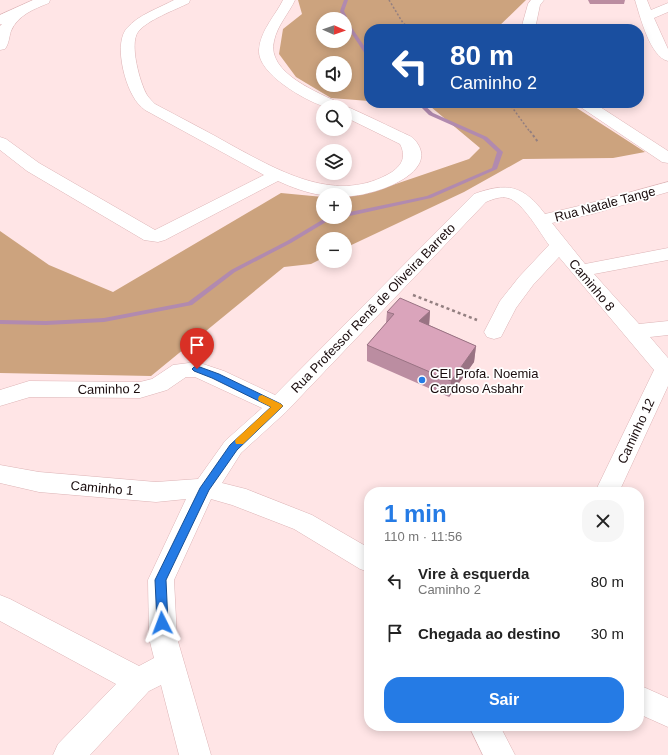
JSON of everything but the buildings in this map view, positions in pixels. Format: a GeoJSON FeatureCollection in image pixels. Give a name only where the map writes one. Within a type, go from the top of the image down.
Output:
{"type":"FeatureCollection","features":[{"type":"Feature","properties":{"kind":"street"},"geometry":{"type":"LineString","coordinates":[[0,20],[44,0]]}},
{"type":"Feature","properties":{"kind":"street"},"geometry":{"type":"LineString","coordinates":[[184,0],[158,14],[131,32],[128,40],[129,56],[137,90],[141,98],[150,107],[277,175],[310,188],[342,191],[382,183],[398,175],[409,166],[413,158],[412,150],[408,141],[352,114]]}},
{"type":"Feature","properties":{"kind":"street"},"geometry":{"type":"LineString","coordinates":[[289,0],[266,42],[266,56],[274,69],[289,82],[324,100]]}},
{"type":"Feature","properties":{"kind":"street"},"geometry":{"type":"LineString","coordinates":[[529,24],[534,4],[538,0]]}},
{"type":"Feature","properties":{"kind":"street"},"geometry":{"type":"LineString","coordinates":[[641,0],[657,42],[663,54],[668,57]]}},
{"type":"Feature","properties":{"kind":"street"},"geometry":{"type":"LineString","coordinates":[[647,16],[668,7]]}},
{"type":"Feature","properties":{"kind":"street"},"geometry":{"type":"LineString","coordinates":[[0,46],[3,32],[7,23],[21,10]]}},
{"type":"Feature","properties":{"kind":"street"},"geometry":{"type":"LineString","coordinates":[[592,108],[668,158]]}},
{"type":"Feature","properties":{"kind":"street"},"geometry":{"type":"LineString","coordinates":[[0,142],[33,167],[150,236],[158,236],[277,175]]}},
{"type":"Feature","properties":{"kind":"street","name":"Rua Natale Tange"},"geometry":{"type":"LineString","coordinates":[[541,220],[586,210],[668,187]]}},
{"type":"Feature","properties":{"kind":"street","name":"Rua Professor Renê de Oliveira Barreto"},"geometry":{"type":"LineString","coordinates":[[195,755],[163,638],[161,580],[205,488],[233,447],[278,406],[480,198],[493,193],[505,192],[517,195]]}},
{"type":"Feature","properties":{"kind":"street","name":"Caminho 8"},"geometry":{"type":"LineString","coordinates":[[517,195],[541,220],[559,246],[666,371]]}},
{"type":"Feature","properties":{"kind":"street"},"geometry":{"type":"LineString","coordinates":[[495,330],[508,306],[526,281],[559,246]]}},
{"type":"Feature","properties":{"kind":"street"},"geometry":{"type":"LineString","coordinates":[[580,271],[668,254]]}},
{"type":"Feature","properties":{"kind":"street"},"geometry":{"type":"LineString","coordinates":[[632,332],[668,328]]}},
{"type":"Feature","properties":{"kind":"street","name":"Caminho 2"},"geometry":{"type":"LineString","coordinates":[[0,398],[29,389],[140,390],[159,385],[181,370],[193,368],[216,376],[278,406]]}},
{"type":"Feature","properties":{"kind":"street","name":"Caminho 12"},"geometry":{"type":"LineString","coordinates":[[609,487],[666,371]]}},
{"type":"Feature","properties":{"kind":"street","name":"Caminho 1"},"geometry":{"type":"LineString","coordinates":[[0,474],[39,482],[156,492],[205,488],[237,496],[303,522],[364,557]]}},
{"type":"Feature","properties":{"kind":"street"},"geometry":{"type":"LineString","coordinates":[[0,606],[139,681]]}},
{"type":"Feature","properties":{"kind":"street"},"geometry":{"type":"LineString","coordinates":[[69,755],[139,681],[170,665]]}},
{"type":"Feature","properties":{"kind":"street"},"geometry":{"type":"LineString","coordinates":[[644,701],[668,713]]}},
{"type":"Feature","properties":{"kind":"street"},"geometry":{"type":"LineString","coordinates":[[487,731],[499,755]]}},
{"type":"Feature","properties":{"kind":"path"},"geometry":{"type":"LineString","coordinates":[[389,0],[404,24]]}},
{"type":"Feature","properties":{"kind":"path"},"geometry":{"type":"LineString","coordinates":[[513,108],[538,142]]}},
{"type":"Feature","properties":{"kind":"path"},"geometry":{"type":"LineString","coordinates":[[393,288],[495,330]]}},
{"type":"Feature","properties":{"kind":"shaded area"},"geometry":{"type":"Polygon","coordinates":[[[298,0],[526,0],[501,24],[364,24],[364,101],[331,98],[321,92],[352,92],[352,56],[316,56],[316,89],[296,77],[279,54],[283,29],[302,14],[298,0]]]}},
{"type":"Feature","properties":{"kind":"shaded area"},"geometry":{"type":"Polygon","coordinates":[[[432,108],[577,108],[645,152],[613,158],[523,159],[464,192],[352,245],[352,232],[316,232],[316,262],[311,264],[284,267],[151,376],[0,373],[0,231],[49,265],[113,292],[281,193],[316,196],[316,224],[352,224],[352,196],[384,188],[469,159],[480,148],[432,108]]]}},
{"type":"Feature","properties":{"kind":"waterway"},"geometry":{"type":"LineString","coordinates":[[346,0],[342,11],[350,28],[364,49]]}},
{"type":"Feature","properties":{"kind":"waterway"},"geometry":{"type":"LineString","coordinates":[[352,213],[429,197],[494,169],[500,152],[485,138],[431,114],[424,108]]}},
{"type":"Feature","properties":{"kind":"waterway"},"geometry":{"type":"LineString","coordinates":[[0,322],[46,323],[104,320],[190,304],[233,271],[289,242],[319,224]]}},
{"type":"Feature","properties":{"kind":"slow traffic"},"geometry":{"type":"LineString","coordinates":[[240,441],[278,406],[262,399]]}},
{"type":"Feature","properties":{"kind":"place","name":"CEI Profa. Noemia Cardoso Asbahr"},"geometry":{"type":"Point","coordinates":[422,380]}},
{"type":"Feature","properties":{"kind":"route"},"geometry":{"type":"LineString","coordinates":[[162,623],[161,580],[193,510],[205,488],[233,447],[278,406],[216,376],[197,369]]}}]}
